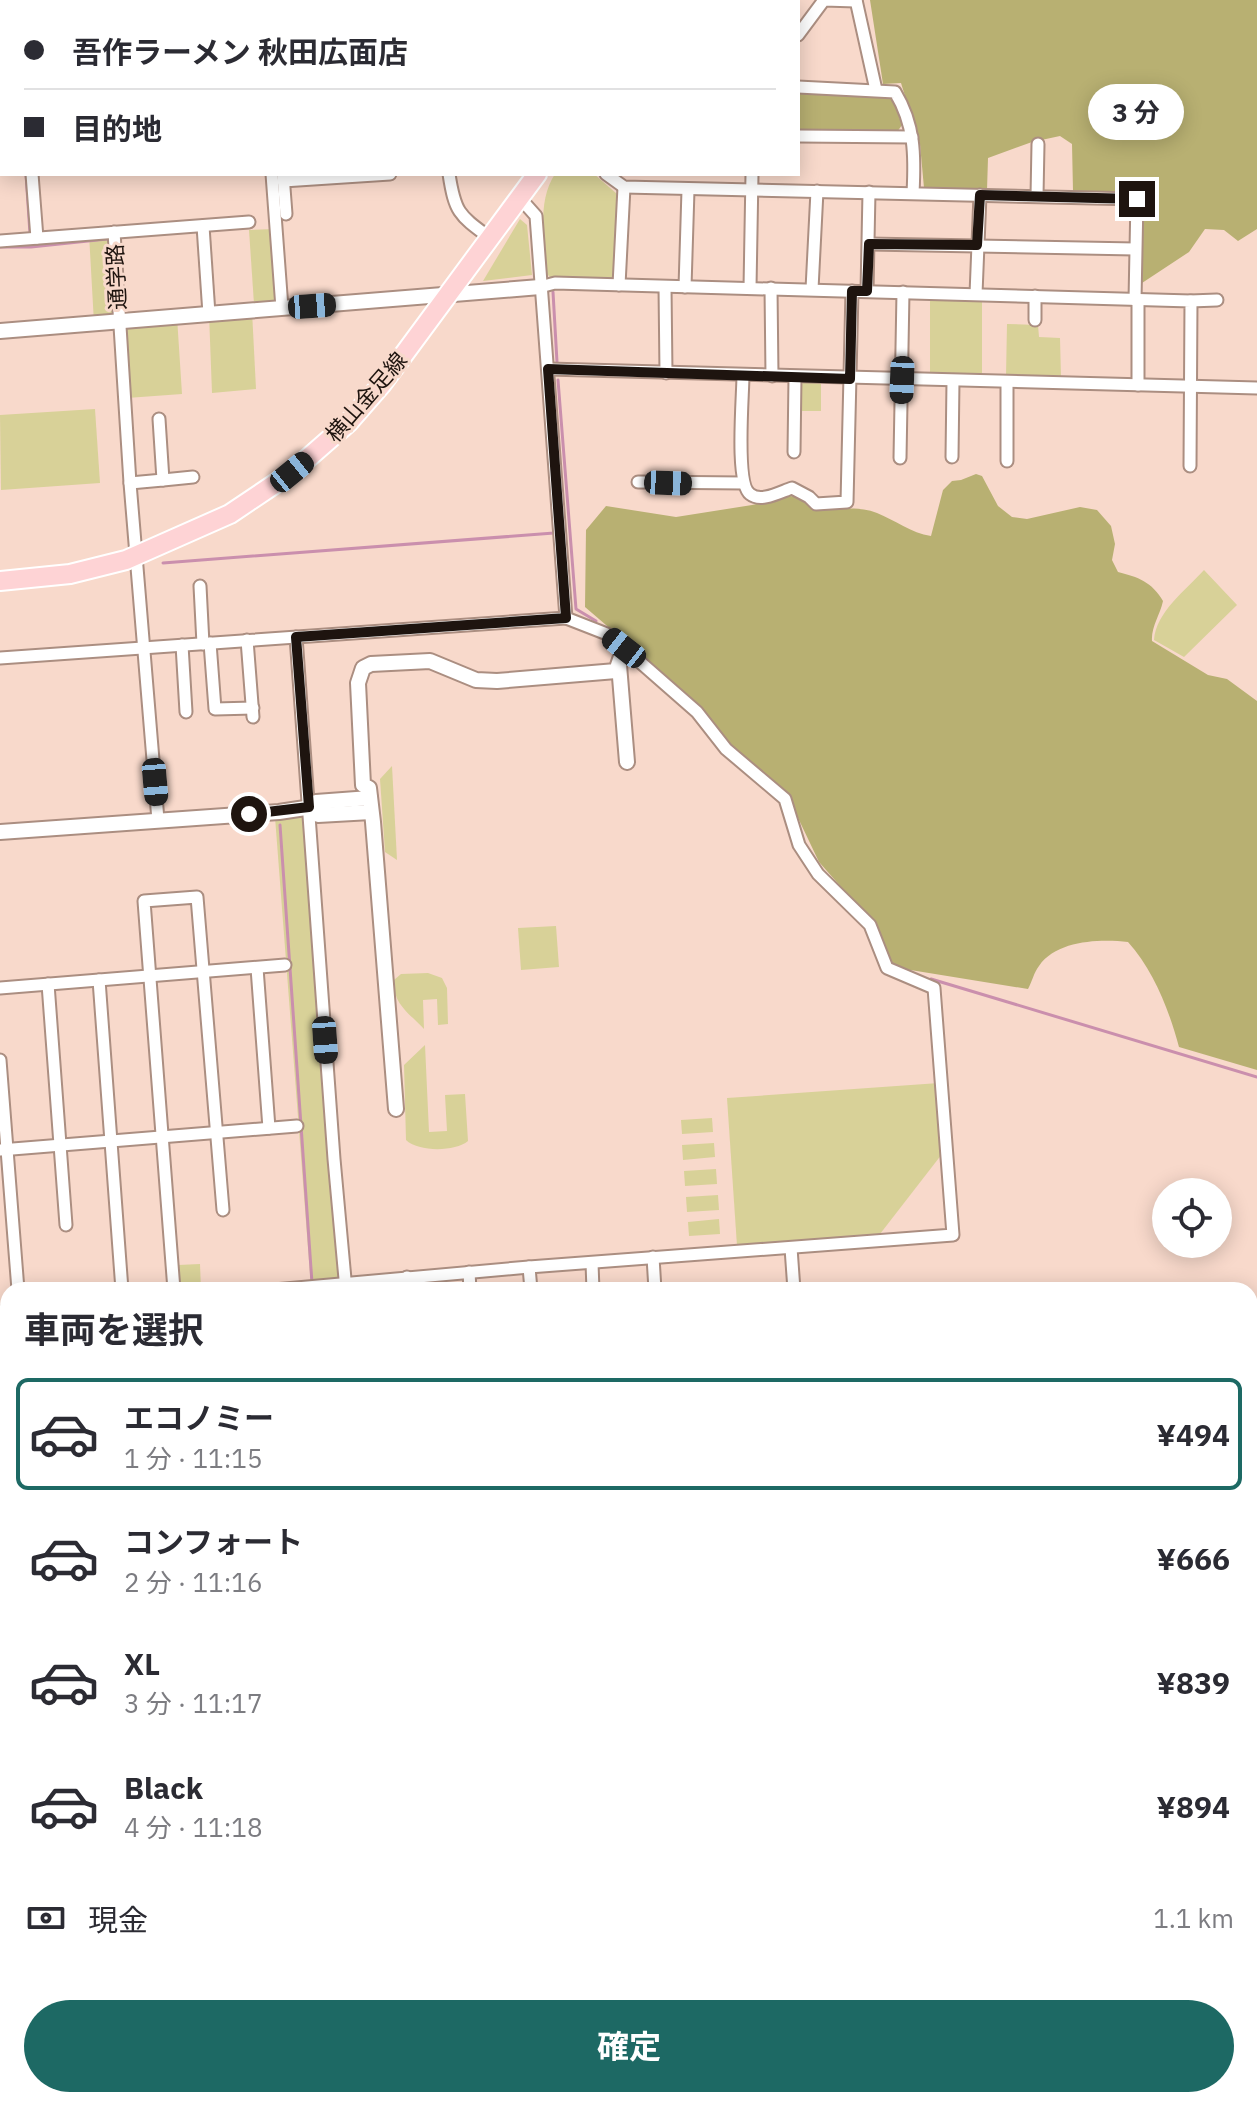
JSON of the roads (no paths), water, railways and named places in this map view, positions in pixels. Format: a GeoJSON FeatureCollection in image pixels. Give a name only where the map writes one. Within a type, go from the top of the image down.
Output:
{"type":"FeatureCollection","features":[{"type":"Feature","properties":{"kind":"main road","name":"横山金足線"},"geometry":{"type":"LineString","coordinates":[[0,581],[79,572],[126,560],[230,514],[271,488],[348,423],[382,384],[536,176]]}},
{"type":"Feature","properties":{"kind":"main road","name":"横山金足線"},"geometry":{"type":"LineString","coordinates":[[0,571],[124,551],[137,553]]}},
{"type":"Feature","properties":{"kind":"street"},"geometry":{"type":"LineString","coordinates":[[800,32],[824,0],[856,0],[876,90]]}},
{"type":"Feature","properties":{"kind":"street"},"geometry":{"type":"LineString","coordinates":[[800,87],[895,92],[915,148],[913,193]]}},
{"type":"Feature","properties":{"kind":"street"},"geometry":{"type":"LineString","coordinates":[[800,136],[912,137]]}},
{"type":"Feature","properties":{"kind":"street"},"geometry":{"type":"LineString","coordinates":[[1037,196],[1038,144]]}},
{"type":"Feature","properties":{"kind":"street"},"geometry":{"type":"LineString","coordinates":[[32,176],[33,238]]}},
{"type":"Feature","properties":{"kind":"street"},"geometry":{"type":"LineString","coordinates":[[272,176],[282,308]]}},
{"type":"Feature","properties":{"kind":"street"},"geometry":{"type":"LineString","coordinates":[[286,214],[283,178],[336,176]]}},
{"type":"Feature","properties":{"kind":"street"},"geometry":{"type":"LineString","coordinates":[[449,176],[453,203],[463,217],[490,238]]}},
{"type":"Feature","properties":{"kind":"street"},"geometry":{"type":"LineString","coordinates":[[609,176],[624,187],[688,190],[1137,199],[1138,385]]}},
{"type":"Feature","properties":{"kind":"street"},"geometry":{"type":"LineString","coordinates":[[750,288],[752,176]]}},
{"type":"Feature","properties":{"kind":"street"},"geometry":{"type":"LineString","coordinates":[[619,285],[624,187]]}},
{"type":"Feature","properties":{"kind":"street"},"geometry":{"type":"LineString","coordinates":[[685,287],[688,190]]}},
{"type":"Feature","properties":{"kind":"street"},"geometry":{"type":"LineString","coordinates":[[812,289],[817,191]]}},
{"type":"Feature","properties":{"kind":"street"},"geometry":{"type":"LineString","coordinates":[[867,291],[869,192]]}},
{"type":"Feature","properties":{"kind":"street"},"geometry":{"type":"LineString","coordinates":[[976,294],[980,195]]}},
{"type":"Feature","properties":{"kind":"street"},"geometry":{"type":"LineString","coordinates":[[520,198],[536,216],[566,618]]}},
{"type":"Feature","properties":{"kind":"street"},"geometry":{"type":"LineString","coordinates":[[0,241],[249,222]]}},
{"type":"Feature","properties":{"kind":"street"},"geometry":{"type":"LineString","coordinates":[[203,226],[209,314]]}},
{"type":"Feature","properties":{"kind":"street","name":"通学路"},"geometry":{"type":"LineString","coordinates":[[114,232],[158,820]]}},
{"type":"Feature","properties":{"kind":"street"},"geometry":{"type":"LineString","coordinates":[[869,244],[1135,249]]}},
{"type":"Feature","properties":{"kind":"street"},"geometry":{"type":"LineString","coordinates":[[0,331],[445,296],[555,283],[1217,300]]}},
{"type":"Feature","properties":{"kind":"street"},"geometry":{"type":"LineString","coordinates":[[665,287],[666,373]]}},
{"type":"Feature","properties":{"kind":"street"},"geometry":{"type":"LineString","coordinates":[[771,288],[772,376]]}},
{"type":"Feature","properties":{"kind":"street"},"geometry":{"type":"LineString","coordinates":[[743,375],[743,483],[749,494],[757,498],[792,488],[816,504],[847,502],[852,291]]}},
{"type":"Feature","properties":{"kind":"street"},"geometry":{"type":"LineString","coordinates":[[900,458],[903,292]]}},
{"type":"Feature","properties":{"kind":"street"},"geometry":{"type":"LineString","coordinates":[[1035,296],[1035,320]]}},
{"type":"Feature","properties":{"kind":"street"},"geometry":{"type":"LineString","coordinates":[[1190,301],[1190,466]]}},
{"type":"Feature","properties":{"kind":"street"},"geometry":{"type":"LineString","coordinates":[[548,369],[1257,388]]}},
{"type":"Feature","properties":{"kind":"street"},"geometry":{"type":"LineString","coordinates":[[794,452],[795,377]]}},
{"type":"Feature","properties":{"kind":"street"},"geometry":{"type":"LineString","coordinates":[[952,457],[953,381]]}},
{"type":"Feature","properties":{"kind":"street"},"geometry":{"type":"LineString","coordinates":[[1007,383],[1007,461]]}},
{"type":"Feature","properties":{"kind":"street"},"geometry":{"type":"LineString","coordinates":[[159,419],[163,480]]}},
{"type":"Feature","properties":{"kind":"street"},"geometry":{"type":"LineString","coordinates":[[132,483],[193,477]]}},
{"type":"Feature","properties":{"kind":"street"},"geometry":{"type":"LineString","coordinates":[[638,482],[743,483]]}},
{"type":"Feature","properties":{"kind":"street"},"geometry":{"type":"LineString","coordinates":[[200,586],[215,709],[253,712],[247,640]]}},
{"type":"Feature","properties":{"kind":"street"},"geometry":{"type":"LineString","coordinates":[[0,658],[566,618],[607,634],[624,648],[697,712],[726,749],[785,799],[800,846],[830,887],[870,925],[887,968],[934,988],[953,1235],[469,1272],[418,1282]]}},
{"type":"Feature","properties":{"kind":"street"},"geometry":{"type":"LineString","coordinates":[[296,637],[345,1282]]}},
{"type":"Feature","properties":{"kind":"street"},"geometry":{"type":"LineString","coordinates":[[182,645],[186,712]]}},
{"type":"Feature","properties":{"kind":"street"},"geometry":{"type":"LineString","coordinates":[[396,1109],[371,805],[369,788],[363,785],[358,683],[363,668],[371,664],[430,661],[476,680],[497,681],[616,671],[624,648]]}},
{"type":"Feature","properties":{"kind":"street"},"geometry":{"type":"LineString","coordinates":[[619,665],[627,762]]}},
{"type":"Feature","properties":{"kind":"street"},"geometry":{"type":"LineString","coordinates":[[0,832],[310,807],[318,815],[371,805]]}},
{"type":"Feature","properties":{"kind":"street"},"geometry":{"type":"LineString","coordinates":[[173,1282],[144,901],[197,897],[223,1210]]}},
{"type":"Feature","properties":{"kind":"street"},"geometry":{"type":"LineString","coordinates":[[0,988],[285,965]]}},
{"type":"Feature","properties":{"kind":"street"},"geometry":{"type":"LineString","coordinates":[[257,968],[269,1128]]}},
{"type":"Feature","properties":{"kind":"street"},"geometry":{"type":"LineString","coordinates":[[99,980],[121,1282]]}},
{"type":"Feature","properties":{"kind":"street"},"geometry":{"type":"LineString","coordinates":[[48,984],[66,1225]]}},
{"type":"Feature","properties":{"kind":"street"},"geometry":{"type":"LineString","coordinates":[[0,1060],[4,1150],[17,1282]]}},
{"type":"Feature","properties":{"kind":"street"},"geometry":{"type":"LineString","coordinates":[[4,1150],[297,1126]]}},
{"type":"Feature","properties":{"kind":"street"},"geometry":{"type":"LineString","coordinates":[[791,1248],[793,1282]]}},
{"type":"Feature","properties":{"kind":"street"},"geometry":{"type":"LineString","coordinates":[[653,1257],[655,1282]]}},
{"type":"Feature","properties":{"kind":"street"},"geometry":{"type":"LineString","coordinates":[[592,1263],[593,1282]]}},
{"type":"Feature","properties":{"kind":"street"},"geometry":{"type":"LineString","coordinates":[[529,1267],[530,1282]]}},
{"type":"Feature","properties":{"kind":"street"},"geometry":{"type":"LineString","coordinates":[[469,1272],[470,1282]]}},
{"type":"Feature","properties":{"kind":"street"},"geometry":{"type":"LineString","coordinates":[[0,1754],[0,1770]]}},
{"type":"Feature","properties":{"kind":"waterway"},"geometry":{"type":"LineString","coordinates":[[26,176],[30,234]]}},
{"type":"Feature","properties":{"kind":"waterway"},"geometry":{"type":"LineString","coordinates":[[0,247],[107,239]]}},
{"type":"Feature","properties":{"kind":"waterway"},"geometry":{"type":"LineString","coordinates":[[553,292],[557,362]]}},
{"type":"Feature","properties":{"kind":"waterway"},"geometry":{"type":"LineString","coordinates":[[558,380],[576,609],[596,621]]}},
{"type":"Feature","properties":{"kind":"waterway"},"geometry":{"type":"LineString","coordinates":[[163,563],[554,533]]}},
{"type":"Feature","properties":{"kind":"waterway"},"geometry":{"type":"LineString","coordinates":[[280,825],[312,1282]]}},
{"type":"Feature","properties":{"kind":"waterway"},"geometry":{"type":"LineString","coordinates":[[931,979],[1257,1077]]}}]}
